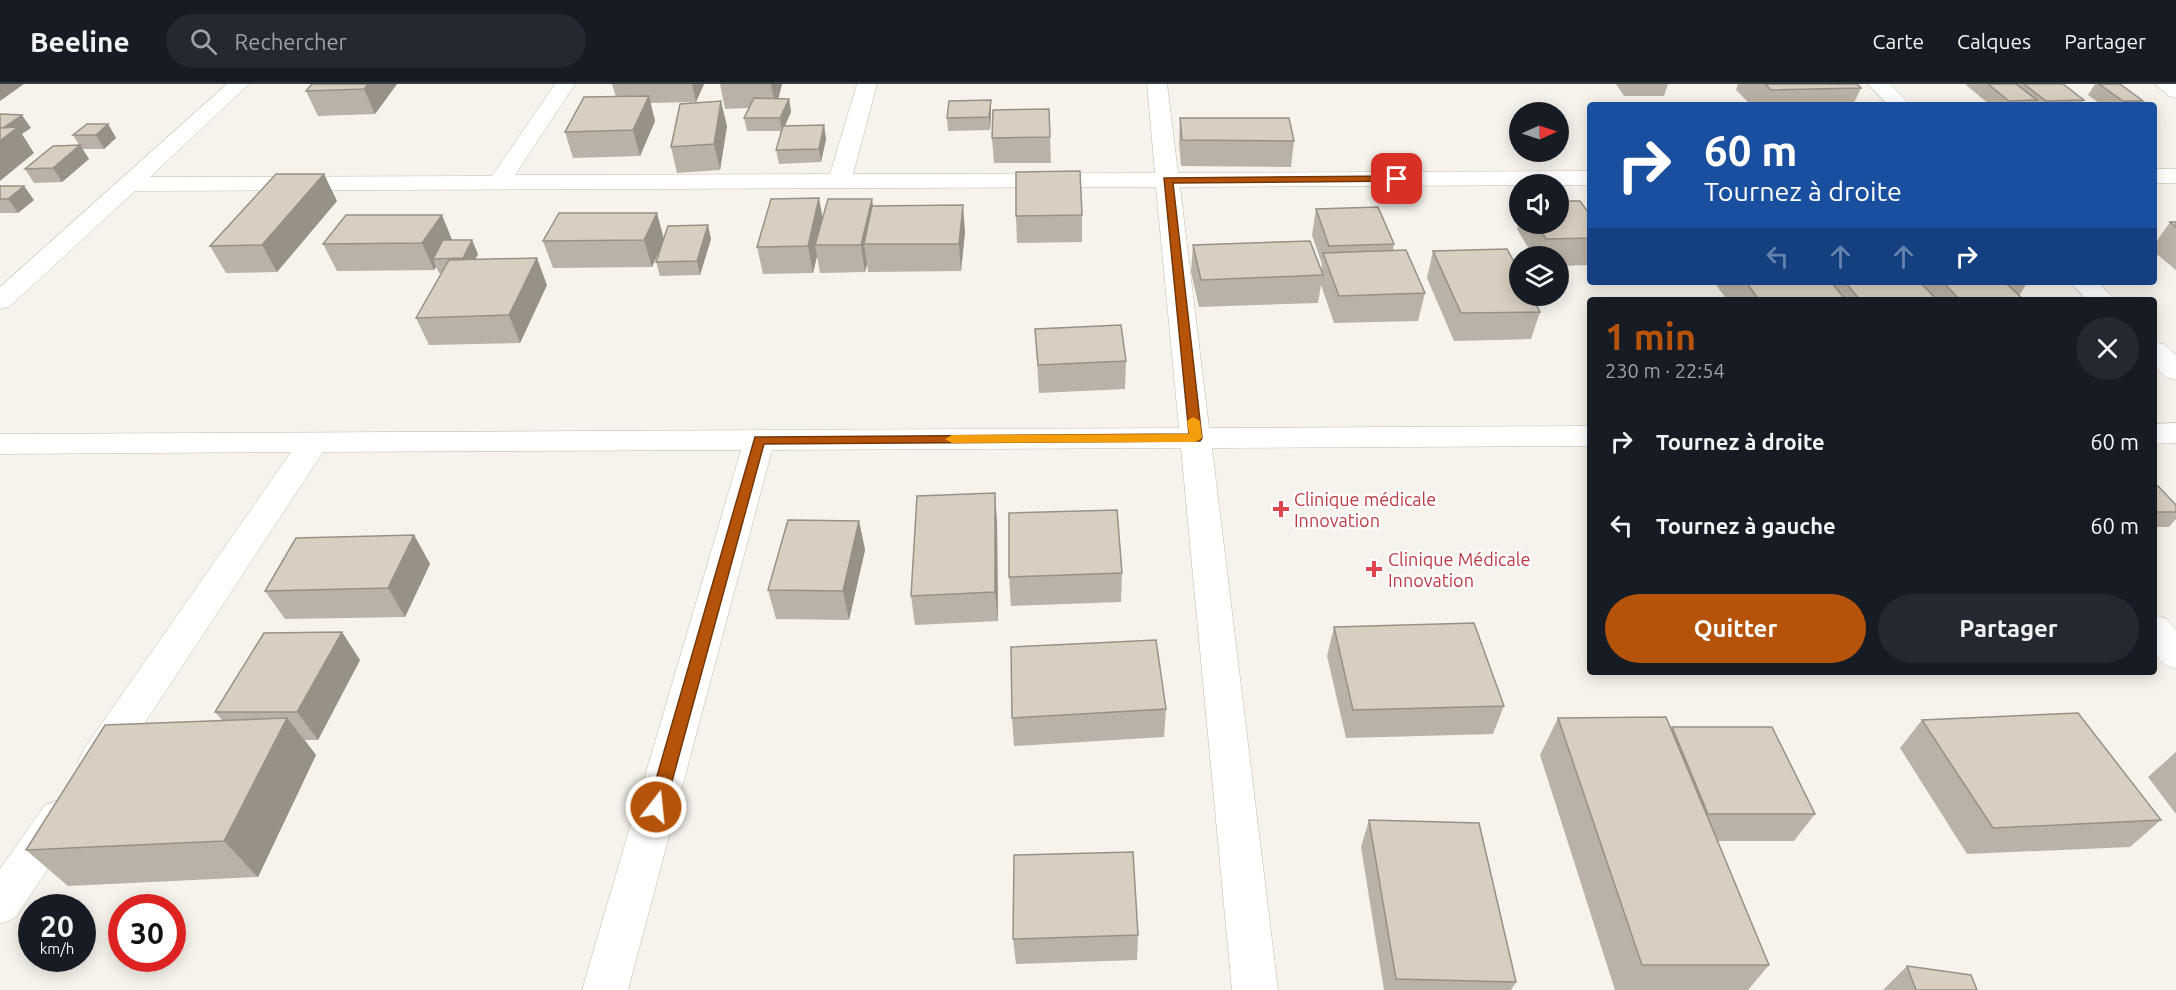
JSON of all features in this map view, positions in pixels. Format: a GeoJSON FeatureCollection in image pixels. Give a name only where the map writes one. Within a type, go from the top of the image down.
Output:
{"type":"FeatureCollection","features":[{"type":"Feature","properties":{"kind":"street"},"geometry":{"type":"LineString","coordinates":[[0,301],[239,84]]}},
{"type":"Feature","properties":{"kind":"street"},"geometry":{"type":"LineString","coordinates":[[499,182],[565,84]]}},
{"type":"Feature","properties":{"kind":"street"},"geometry":{"type":"LineString","coordinates":[[840,181],[867,84]]}},
{"type":"Feature","properties":{"kind":"street"},"geometry":{"type":"LineString","coordinates":[[1157,84],[1255,990]]}},
{"type":"Feature","properties":{"kind":"street"},"geometry":{"type":"LineString","coordinates":[[1878,84],[1897,102]]}},
{"type":"Feature","properties":{"kind":"street"},"geometry":{"type":"LineString","coordinates":[[2165,84],[2176,92]]}},
{"type":"Feature","properties":{"kind":"street"},"geometry":{"type":"LineString","coordinates":[[2157,176],[2176,176]]}},
{"type":"Feature","properties":{"kind":"street"},"geometry":{"type":"LineString","coordinates":[[129,184],[1587,178]]}},
{"type":"Feature","properties":{"kind":"street"},"geometry":{"type":"LineString","coordinates":[[2086,285],[2099,297]]}},
{"type":"Feature","properties":{"kind":"street"},"geometry":{"type":"LineString","coordinates":[[2157,353],[2176,371]]}},
{"type":"Feature","properties":{"kind":"street"},"geometry":{"type":"LineString","coordinates":[[2157,434],[2176,434]]}},
{"type":"Feature","properties":{"kind":"street"},"geometry":{"type":"LineString","coordinates":[[0,444],[1587,436]]}},
{"type":"Feature","properties":{"kind":"street"},"geometry":{"type":"LineString","coordinates":[[605,990],[759,440]]}},
{"type":"Feature","properties":{"kind":"street"},"geometry":{"type":"LineString","coordinates":[[0,904],[314,442]]}},
{"type":"Feature","properties":{"kind":"street"},"geometry":{"type":"LineString","coordinates":[[2157,633],[2176,655]]}},
{"type":"Feature","properties":{"kind":"building"},"geometry":{"type":"Polygon","coordinates":[[[312,84],[368,84],[364,89],[306,91],[312,84]]]}},
{"type":"Feature","properties":{"kind":"building"},"geometry":{"type":"Polygon","coordinates":[[[1765,84],[1857,84],[1861,88],[1771,90],[1765,84]]]}},
{"type":"Feature","properties":{"kind":"building"},"geometry":{"type":"Polygon","coordinates":[[[1988,84],[2016,84],[2037,100],[2009,101],[1988,84]]]}},
{"type":"Feature","properties":{"kind":"building"},"geometry":{"type":"Polygon","coordinates":[[[2024,84],[2063,84],[2084,100],[2046,101],[2024,84]]]}},
{"type":"Feature","properties":{"kind":"building"},"geometry":{"type":"Polygon","coordinates":[[[2099,84],[2120,84],[2143,101],[2123,101],[2099,84]]]}},
{"type":"Feature","properties":{"kind":"building"},"geometry":{"type":"Polygon","coordinates":[[[649,96],[633,130],[565,132],[584,97],[649,96]]]}},
{"type":"Feature","properties":{"kind":"building"},"geometry":{"type":"Polygon","coordinates":[[[754,98],[789,99],[780,118],[744,118],[754,98]]]}},
{"type":"Feature","properties":{"kind":"building"},"geometry":{"type":"Polygon","coordinates":[[[991,100],[989,117],[947,118],[949,101],[991,100]]]}},
{"type":"Feature","properties":{"kind":"building"},"geometry":{"type":"Polygon","coordinates":[[[721,101],[714,144],[671,147],[680,104],[721,101]]]}},
{"type":"Feature","properties":{"kind":"building"},"geometry":{"type":"Polygon","coordinates":[[[1049,109],[1050,137],[992,138],[993,110],[1049,109]]]}},
{"type":"Feature","properties":{"kind":"building"},"geometry":{"type":"Polygon","coordinates":[[[0,114],[22,115],[0,128],[0,114]]]}},
{"type":"Feature","properties":{"kind":"building"},"geometry":{"type":"Polygon","coordinates":[[[1180,118],[1289,118],[1294,141],[1182,140],[1180,118]]]}},
{"type":"Feature","properties":{"kind":"building"},"geometry":{"type":"Polygon","coordinates":[[[87,124],[108,124],[96,135],[73,135],[87,124]]]}},
{"type":"Feature","properties":{"kind":"building"},"geometry":{"type":"Polygon","coordinates":[[[824,125],[819,149],[776,150],[783,126],[824,125]]]}},
{"type":"Feature","properties":{"kind":"building"},"geometry":{"type":"Polygon","coordinates":[[[18,127],[0,141],[0,128],[18,127]]]}},
{"type":"Feature","properties":{"kind":"building"},"geometry":{"type":"Polygon","coordinates":[[[80,145],[53,168],[25,169],[53,146],[80,145]]]}},
{"type":"Feature","properties":{"kind":"building"},"geometry":{"type":"Polygon","coordinates":[[[1080,171],[1082,215],[1016,216],[1016,172],[1080,171]]]}},
{"type":"Feature","properties":{"kind":"building"},"geometry":{"type":"Polygon","coordinates":[[[276,174],[324,174],[262,245],[210,246],[276,174]]]}},
{"type":"Feature","properties":{"kind":"building"},"geometry":{"type":"Polygon","coordinates":[[[0,186],[24,186],[8,199],[0,199],[0,186]]]}},
{"type":"Feature","properties":{"kind":"building"},"geometry":{"type":"Polygon","coordinates":[[[819,198],[808,246],[757,247],[771,199],[819,198]]]}},
{"type":"Feature","properties":{"kind":"building"},"geometry":{"type":"Polygon","coordinates":[[[828,199],[872,199],[861,245],[815,245],[828,199]]]}},
{"type":"Feature","properties":{"kind":"building"},"geometry":{"type":"Polygon","coordinates":[[[1569,201],[1580,201],[1587,211],[1587,238],[1546,239],[1543,234],[1569,234],[1569,201]]]}},
{"type":"Feature","properties":{"kind":"building"},"geometry":{"type":"Polygon","coordinates":[[[963,205],[959,244],[864,244],[872,206],[963,205]]]}},
{"type":"Feature","properties":{"kind":"building"},"geometry":{"type":"Polygon","coordinates":[[[1378,207],[1394,244],[1329,246],[1316,209],[1378,207]]]}},
{"type":"Feature","properties":{"kind":"building"},"geometry":{"type":"Polygon","coordinates":[[[559,213],[657,213],[644,240],[543,241],[559,213]]]}},
{"type":"Feature","properties":{"kind":"building"},"geometry":{"type":"Polygon","coordinates":[[[346,215],[442,215],[422,243],[323,244],[346,215]]]}},
{"type":"Feature","properties":{"kind":"building"},"geometry":{"type":"Polygon","coordinates":[[[708,225],[697,261],[656,262],[668,226],[708,225]]]}},
{"type":"Feature","properties":{"kind":"building"},"geometry":{"type":"Polygon","coordinates":[[[443,240],[472,240],[463,258],[433,259],[443,240]]]}},
{"type":"Feature","properties":{"kind":"building"},"geometry":{"type":"Polygon","coordinates":[[[1310,241],[1323,275],[1201,280],[1193,245],[1310,241]]]}},
{"type":"Feature","properties":{"kind":"building"},"geometry":{"type":"Polygon","coordinates":[[[1507,249],[1509,253],[1509,306],[1537,306],[1540,312],[1461,313],[1433,251],[1507,249]]]}},
{"type":"Feature","properties":{"kind":"building"},"geometry":{"type":"Polygon","coordinates":[[[1406,250],[1425,293],[1339,296],[1323,253],[1406,250]]]}},
{"type":"Feature","properties":{"kind":"building"},"geometry":{"type":"Polygon","coordinates":[[[537,258],[509,315],[416,318],[449,260],[537,258]]]}},
{"type":"Feature","properties":{"kind":"building"},"geometry":{"type":"Polygon","coordinates":[[[1748,285],[1834,285],[1844,297],[1757,297],[1748,285]]]}},
{"type":"Feature","properties":{"kind":"building"},"geometry":{"type":"Polygon","coordinates":[[[1848,285],[1923,285],[1934,297],[1858,297],[1848,285]]]}},
{"type":"Feature","properties":{"kind":"building"},"geometry":{"type":"Polygon","coordinates":[[[1946,285],[2008,285],[2021,297],[1957,297],[1946,285]]]}},
{"type":"Feature","properties":{"kind":"building"},"geometry":{"type":"Polygon","coordinates":[[[1121,325],[1126,361],[1038,365],[1035,329],[1121,325]]]}},
{"type":"Feature","properties":{"kind":"building"},"geometry":{"type":"Polygon","coordinates":[[[2157,486],[2176,505],[2176,512],[2157,512],[2157,486]]]}},
{"type":"Feature","properties":{"kind":"building"},"geometry":{"type":"Polygon","coordinates":[[[995,493],[995,592],[911,596],[917,496],[995,493]]]}},
{"type":"Feature","properties":{"kind":"building"},"geometry":{"type":"Polygon","coordinates":[[[1117,510],[1122,573],[1009,577],[1009,513],[1117,510]]]}},
{"type":"Feature","properties":{"kind":"building"},"geometry":{"type":"Polygon","coordinates":[[[788,520],[859,521],[843,591],[768,590],[788,520]]]}},
{"type":"Feature","properties":{"kind":"building"},"geometry":{"type":"Polygon","coordinates":[[[414,535],[388,588],[265,591],[296,538],[414,535]]]}},
{"type":"Feature","properties":{"kind":"building"},"geometry":{"type":"Polygon","coordinates":[[[1474,623],[1504,706],[1353,710],[1334,627],[1474,623]]]}},
{"type":"Feature","properties":{"kind":"building"},"geometry":{"type":"Polygon","coordinates":[[[342,632],[297,712],[215,712],[264,633],[342,632]]]}},
{"type":"Feature","properties":{"kind":"building"},"geometry":{"type":"Polygon","coordinates":[[[1156,640],[1166,709],[1012,718],[1011,647],[1156,640]]]}},
{"type":"Feature","properties":{"kind":"building"},"geometry":{"type":"Polygon","coordinates":[[[2078,713],[2161,820],[1993,828],[1922,720],[2078,713]]]}},
{"type":"Feature","properties":{"kind":"building"},"geometry":{"type":"Polygon","coordinates":[[[1666,717],[1769,965],[1642,965],[1558,718],[1666,717]]]}},
{"type":"Feature","properties":{"kind":"building"},"geometry":{"type":"Polygon","coordinates":[[[287,718],[224,841],[26,850],[105,725],[287,718]]]}},
{"type":"Feature","properties":{"kind":"building"},"geometry":{"type":"Polygon","coordinates":[[[1672,727],[1772,727],[1815,814],[1708,814],[1672,727]]]}},
{"type":"Feature","properties":{"kind":"building"},"geometry":{"type":"Polygon","coordinates":[[[1369,820],[1479,823],[1516,982],[1396,979],[1369,820]]]}},
{"type":"Feature","properties":{"kind":"building"},"geometry":{"type":"Polygon","coordinates":[[[1133,852],[1138,935],[1013,939],[1014,855],[1133,852]]]}},
{"type":"Feature","properties":{"kind":"building"},"geometry":{"type":"Polygon","coordinates":[[[1907,966],[1971,975],[1977,990],[1916,990],[1907,966]]]}},
{"type":"Feature","properties":{"kind":"slow traffic"},"geometry":{"type":"LineString","coordinates":[[952,439],[1195,438],[1193,421]]}},
{"type":"Feature","properties":{"kind":"place","name":"Clinique médicale Innovation"},"geometry":{"type":"Point","coordinates":[1281,509]}},
{"type":"Feature","properties":{"kind":"place","name":"Clinique Médicale Innovation"},"geometry":{"type":"Point","coordinates":[1374,569]}},
{"type":"Feature","properties":{"kind":"route"},"geometry":{"type":"LineString","coordinates":[[656,807],[759,440],[1195,438],[1167,180],[1397,179]]}}]}
